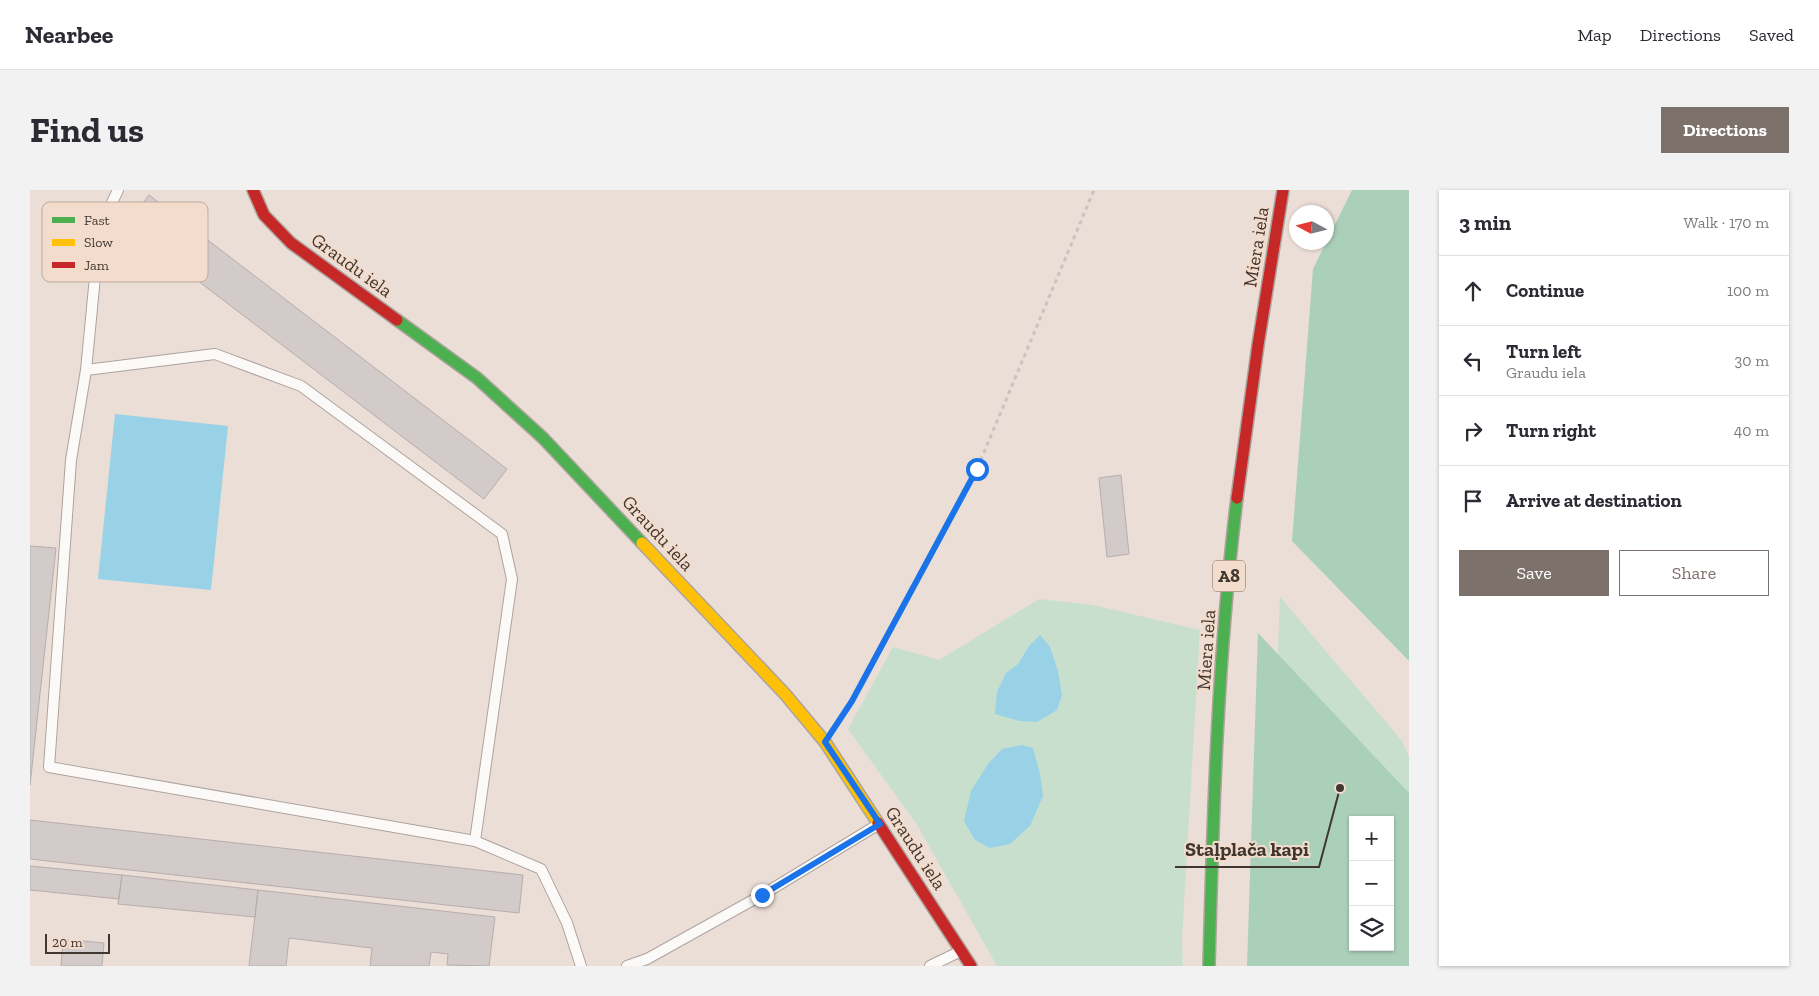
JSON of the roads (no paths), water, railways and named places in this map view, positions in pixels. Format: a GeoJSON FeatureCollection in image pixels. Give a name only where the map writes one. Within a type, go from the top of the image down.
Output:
{"type":"FeatureCollection","features":[{"type":"Feature","properties":{"kind":"main road","name":"Graudu iela"},"geometry":{"type":"LineString","coordinates":[[253,190],[264,215],[291,242],[477,378],[543,438],[785,694],[825,742],[971,966]]}},
{"type":"Feature","properties":{"kind":"main road","name":"Miera iela"},"geometry":{"type":"LineString","coordinates":[[1209,966],[1219,718],[1226,605],[1244,437],[1283,190]]}},
{"type":"Feature","properties":{"kind":"lane"},"geometry":{"type":"LineString","coordinates":[[112,202],[118,190]]}},
{"type":"Feature","properties":{"kind":"lane"},"geometry":{"type":"LineString","coordinates":[[95,282],[86,370],[71,460],[49,767],[475,841],[541,869],[567,923],[581,966]]}},
{"type":"Feature","properties":{"kind":"lane"},"geometry":{"type":"LineString","coordinates":[[86,370],[215,354],[301,386],[502,534],[512,579],[475,841]]}},
{"type":"Feature","properties":{"kind":"lane"},"geometry":{"type":"LineString","coordinates":[[627,966],[647,959],[762,895],[880,824]]}},
{"type":"Feature","properties":{"kind":"lane"},"geometry":{"type":"LineString","coordinates":[[930,966],[962,951]]}},
{"type":"Feature","properties":{"kind":"water"},"geometry":{"type":"Polygon","coordinates":[[[115,414],[228,426],[211,590],[98,579],[115,414]]]}},
{"type":"Feature","properties":{"kind":"water"},"geometry":{"type":"Polygon","coordinates":[[[1040,635],[1050,647],[1058,671],[1062,695],[1057,710],[1037,722],[1020,721],[995,714],[997,692],[1006,673],[1018,664],[1029,646],[1040,635]]]}},
{"type":"Feature","properties":{"kind":"water"},"geometry":{"type":"Polygon","coordinates":[[[1022,745],[1033,748],[1040,774],[1043,796],[1030,826],[1010,844],[990,848],[975,840],[964,821],[971,791],[988,764],[1002,749],[1022,745]]]}},
{"type":"Feature","properties":{"kind":"place","name":"Staļplača kapi"},"geometry":{"type":"Point","coordinates":[1340,788]}}]}
